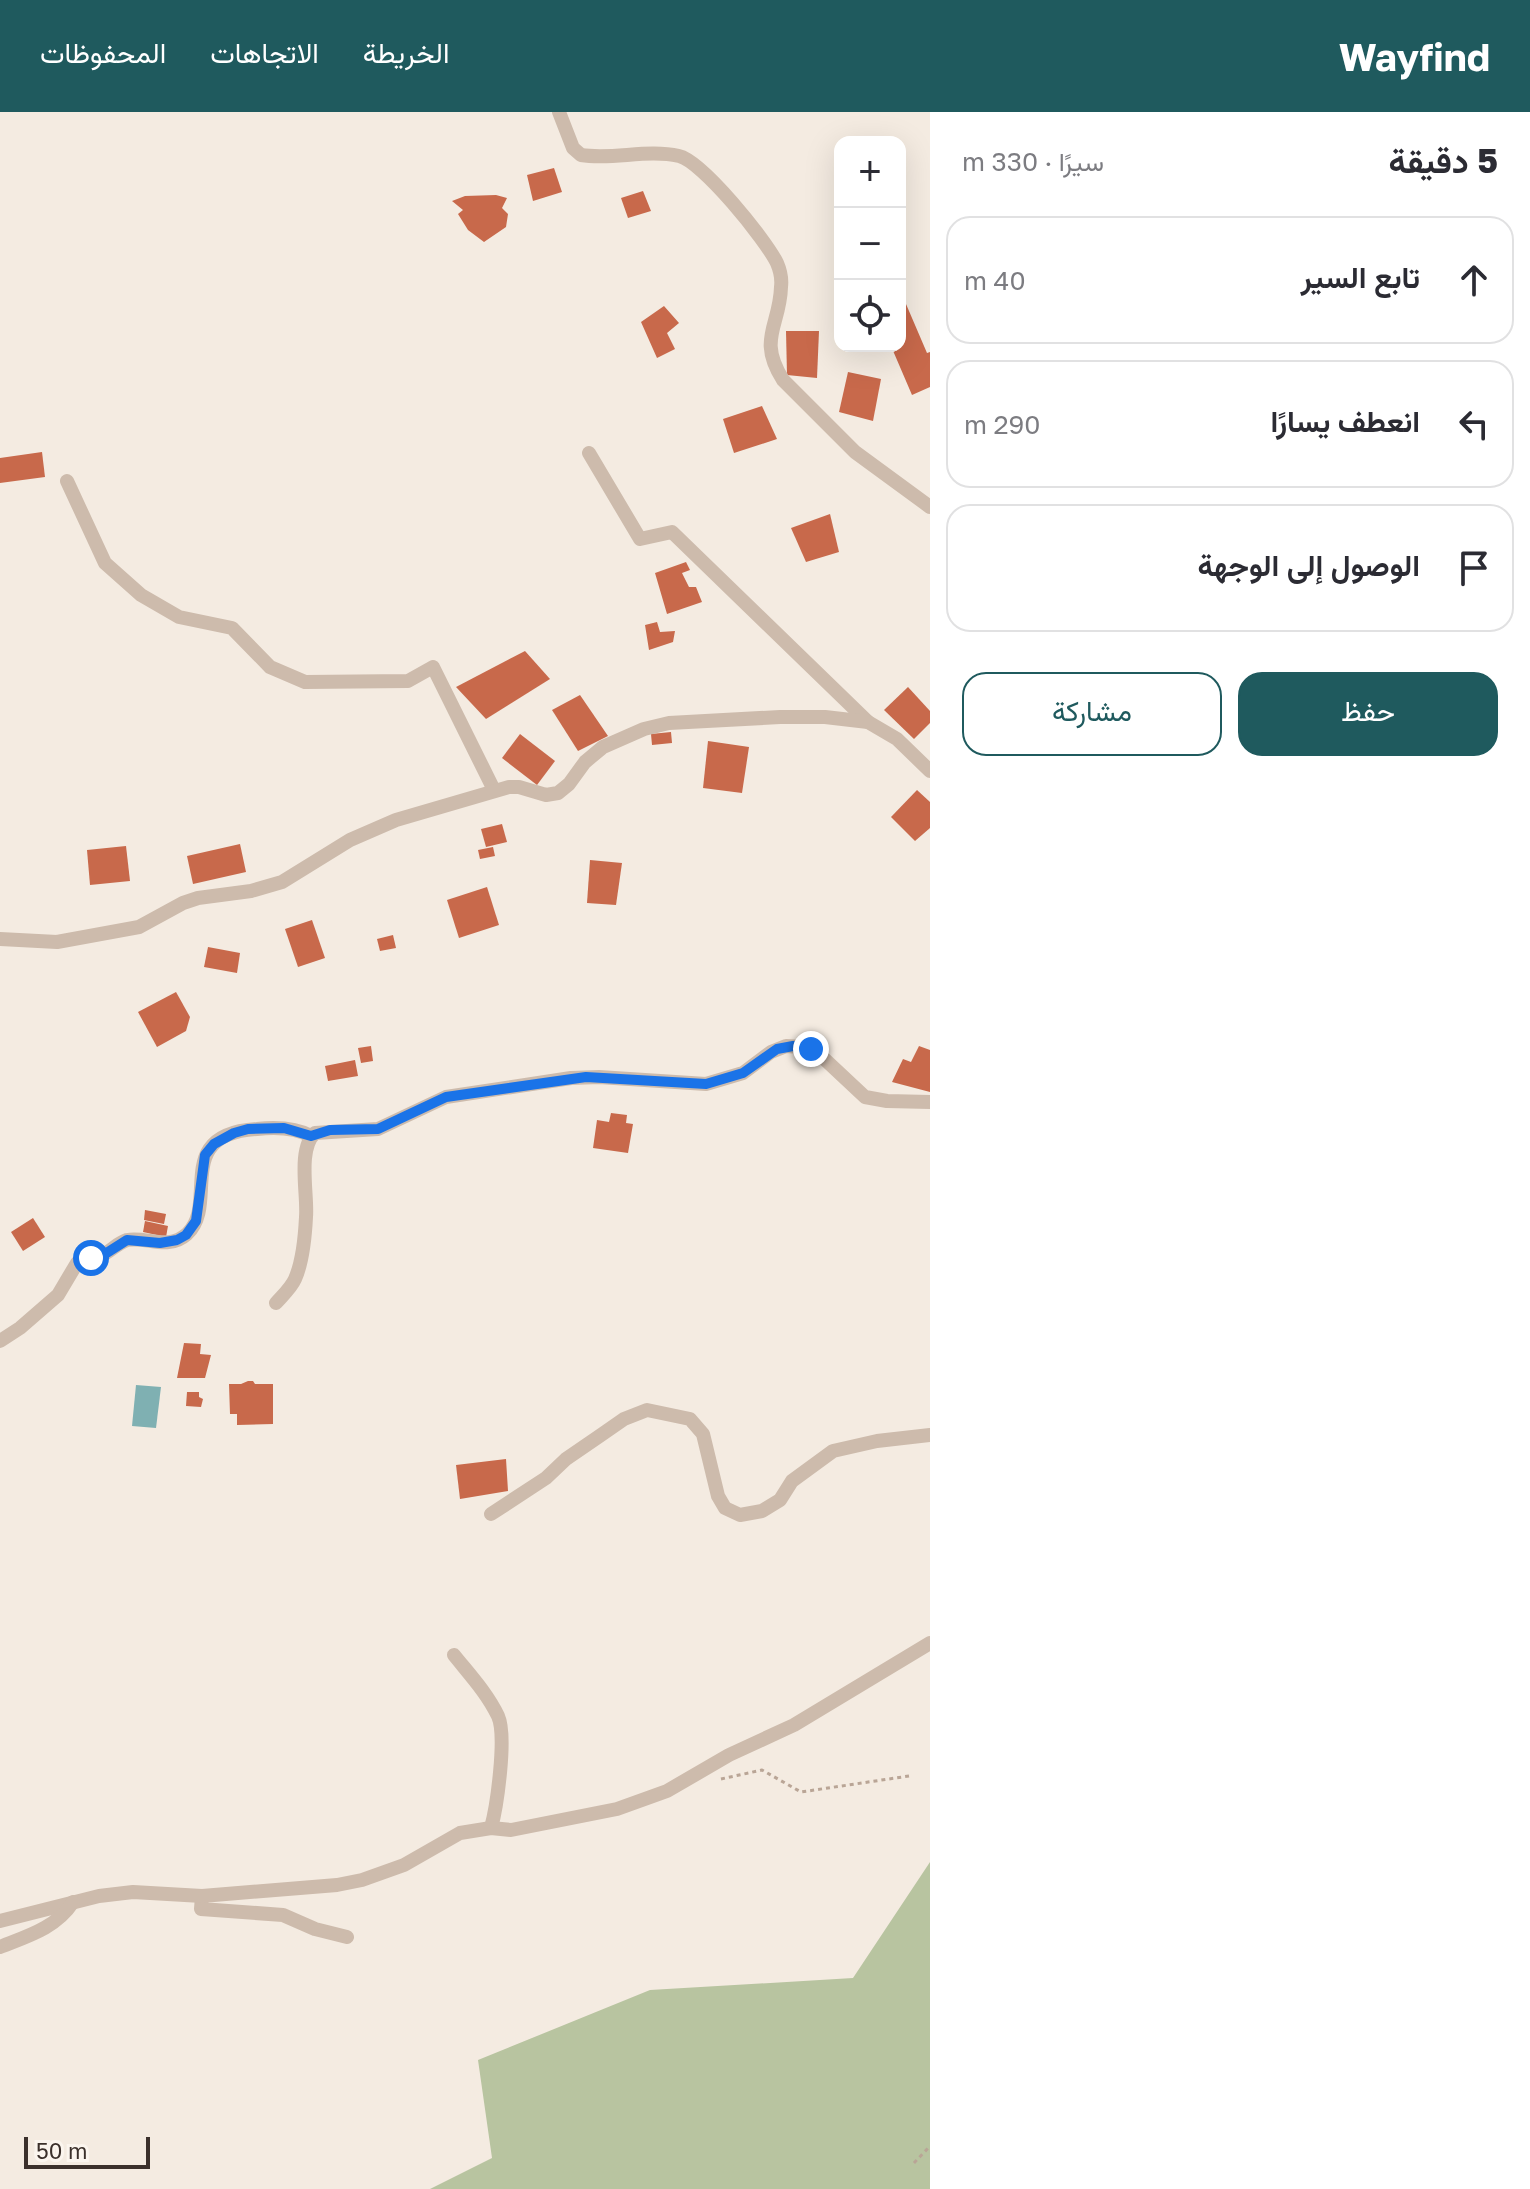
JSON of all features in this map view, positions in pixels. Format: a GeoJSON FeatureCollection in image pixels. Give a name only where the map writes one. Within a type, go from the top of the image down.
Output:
{"type":"FeatureCollection","features":[{"type":"Feature","properties":{"kind":"street"},"geometry":{"type":"LineString","coordinates":[[559,112],[573,148],[581,155],[683,157],[737,208],[779,267],[781,294],[769,344],[771,357],[783,380],[855,452],[930,507]]}},
{"type":"Feature","properties":{"kind":"street"},"geometry":{"type":"LineString","coordinates":[[589,453],[640,539],[672,532],[868,722],[897,739],[930,771]]}},
{"type":"Feature","properties":{"kind":"street"},"geometry":{"type":"LineString","coordinates":[[67,481],[105,563],[141,595],[179,617],[232,628],[270,667],[305,682],[408,681],[433,667],[494,790]]}},
{"type":"Feature","properties":{"kind":"street"},"geometry":{"type":"LineString","coordinates":[[0,939],[57,942],[139,927],[198,898],[251,891],[282,882],[369,830],[494,790],[519,787],[546,795],[558,793],[603,747],[623,737],[669,723],[780,717],[825,717],[868,722]]}},
{"type":"Feature","properties":{"kind":"street"},"geometry":{"type":"LineString","coordinates":[[0,1341],[58,1295],[77,1263],[105,1254],[127,1240],[160,1243],[186,1235],[196,1221],[205,1155],[221,1139],[248,1129],[297,1130],[311,1136],[330,1130],[378,1129],[446,1097],[571,1078],[706,1084],[743,1073],[771,1052],[786,1046],[802,1047],[818,1053],[865,1097],[930,1102]]}},
{"type":"Feature","properties":{"kind":"street"},"geometry":{"type":"LineString","coordinates":[[276,1303],[287,1291],[300,1266],[306,1216],[306,1152],[311,1136]]}},
{"type":"Feature","properties":{"kind":"street"},"geometry":{"type":"LineString","coordinates":[[491,1514],[546,1478],[566,1459],[624,1419],[647,1410],[690,1419],[703,1434],[718,1496],[725,1508],[740,1515],[762,1511],[780,1500],[792,1481],[833,1451],[877,1441],[930,1435]]}},
{"type":"Feature","properties":{"kind":"street"},"geometry":{"type":"LineString","coordinates":[[0,1921],[99,1896],[133,1892],[202,1896],[337,1885],[362,1880],[426,1855],[460,1833],[491,1828],[511,1830],[617,1809],[657,1795],[815,1713],[930,1643]]}},
{"type":"Feature","properties":{"kind":"street"},"geometry":{"type":"LineString","coordinates":[[454,1655],[471,1674],[499,1718],[502,1732],[499,1788],[491,1828]]}},
{"type":"Feature","properties":{"kind":"street"},"geometry":{"type":"LineString","coordinates":[[202,1896],[201,1909],[283,1915],[315,1929],[347,1937]]}},
{"type":"Feature","properties":{"kind":"street"},"geometry":{"type":"LineString","coordinates":[[0,1947],[45,1929],[66,1913],[73,1902]]}},
{"type":"Feature","properties":{"kind":"path"},"geometry":{"type":"LineString","coordinates":[[720,1779],[762,1770],[801,1792],[909,1776]]}},
{"type":"Feature","properties":{"kind":"path"},"geometry":{"type":"LineString","coordinates":[[914,2163],[930,2146]]}},
{"type":"Feature","properties":{"kind":"green space"},"geometry":{"type":"Polygon","coordinates":[[[930,1862],[930,2189],[430,2189],[492,2158],[478,2060],[650,1990],[853,1978],[930,1862]]]}},
{"type":"Feature","properties":{"kind":"water"},"geometry":{"type":"Polygon","coordinates":[[[136,1385],[161,1387],[156,1428],[132,1426],[136,1385]]]}},
{"type":"Feature","properties":{"kind":"building"},"geometry":{"type":"Polygon","coordinates":[[[554,168],[562,192],[533,201],[527,175],[554,168]]]}},
{"type":"Feature","properties":{"kind":"building"},"geometry":{"type":"Polygon","coordinates":[[[643,191],[651,211],[628,218],[621,198],[643,191]]]}},
{"type":"Feature","properties":{"kind":"building"},"geometry":{"type":"Polygon","coordinates":[[[496,195],[507,198],[502,208],[508,214],[506,227],[484,242],[468,230],[458,214],[463,210],[452,201],[465,196],[496,195]]]}},
{"type":"Feature","properties":{"kind":"building"},"geometry":{"type":"Polygon","coordinates":[[[906,304],[927,353],[930,352],[930,387],[912,395],[894,352],[906,352],[906,304]]]}},
{"type":"Feature","properties":{"kind":"building"},"geometry":{"type":"Polygon","coordinates":[[[664,306],[679,323],[667,333],[675,349],[657,358],[641,322],[664,306]]]}},
{"type":"Feature","properties":{"kind":"building"},"geometry":{"type":"Polygon","coordinates":[[[786,331],[819,331],[817,378],[787,375],[786,331]]]}},
{"type":"Feature","properties":{"kind":"building"},"geometry":{"type":"Polygon","coordinates":[[[848,372],[881,379],[873,421],[839,412],[848,372]]]}},
{"type":"Feature","properties":{"kind":"building"},"geometry":{"type":"Polygon","coordinates":[[[762,406],[777,439],[734,453],[723,419],[762,406]]]}},
{"type":"Feature","properties":{"kind":"building"},"geometry":{"type":"Polygon","coordinates":[[[42,452],[45,477],[0,483],[0,458],[42,452]]]}},
{"type":"Feature","properties":{"kind":"building"},"geometry":{"type":"Polygon","coordinates":[[[830,514],[839,552],[806,562],[791,528],[830,514]]]}},
{"type":"Feature","properties":{"kind":"building"},"geometry":{"type":"Polygon","coordinates":[[[686,562],[690,570],[682,573],[689,587],[696,587],[702,602],[667,614],[655,573],[686,562]]]}},
{"type":"Feature","properties":{"kind":"building"},"geometry":{"type":"Polygon","coordinates":[[[657,622],[660,632],[675,631],[673,642],[649,650],[645,625],[657,622]]]}},
{"type":"Feature","properties":{"kind":"building"},"geometry":{"type":"Polygon","coordinates":[[[525,651],[550,679],[486,719],[456,687],[525,651]]]}},
{"type":"Feature","properties":{"kind":"building"},"geometry":{"type":"Polygon","coordinates":[[[908,687],[930,711],[930,723],[914,739],[884,710],[908,687]]]}},
{"type":"Feature","properties":{"kind":"building"},"geometry":{"type":"Polygon","coordinates":[[[580,695],[608,736],[578,751],[552,710],[580,695]]]}},
{"type":"Feature","properties":{"kind":"building"},"geometry":{"type":"Polygon","coordinates":[[[671,732],[672,743],[652,745],[651,734],[671,732]]]}},
{"type":"Feature","properties":{"kind":"building"},"geometry":{"type":"Polygon","coordinates":[[[520,734],[555,761],[537,785],[502,758],[520,734]]]}},
{"type":"Feature","properties":{"kind":"building"},"geometry":{"type":"Polygon","coordinates":[[[708,741],[749,747],[742,793],[703,788],[708,741]]]}},
{"type":"Feature","properties":{"kind":"building"},"geometry":{"type":"Polygon","coordinates":[[[917,790],[930,802],[930,828],[915,841],[891,817],[917,790]]]}},
{"type":"Feature","properties":{"kind":"building"},"geometry":{"type":"Polygon","coordinates":[[[502,824],[507,842],[486,847],[481,829],[502,824]]]}},
{"type":"Feature","properties":{"kind":"building"},"geometry":{"type":"Polygon","coordinates":[[[240,844],[246,872],[193,884],[187,856],[240,844]]]}},
{"type":"Feature","properties":{"kind":"building"},"geometry":{"type":"Polygon","coordinates":[[[126,846],[130,881],[90,885],[87,850],[126,846]]]}},
{"type":"Feature","properties":{"kind":"building"},"geometry":{"type":"Polygon","coordinates":[[[493,847],[495,856],[480,859],[478,850],[493,847]]]}},
{"type":"Feature","properties":{"kind":"building"},"geometry":{"type":"Polygon","coordinates":[[[590,860],[622,863],[616,905],[587,903],[590,860]]]}},
{"type":"Feature","properties":{"kind":"building"},"geometry":{"type":"Polygon","coordinates":[[[487,887],[499,925],[459,938],[447,900],[487,887]]]}},
{"type":"Feature","properties":{"kind":"building"},"geometry":{"type":"Polygon","coordinates":[[[312,920],[325,958],[298,967],[285,929],[312,920]]]}},
{"type":"Feature","properties":{"kind":"building"},"geometry":{"type":"Polygon","coordinates":[[[393,935],[396,948],[380,951],[377,939],[393,935]]]}},
{"type":"Feature","properties":{"kind":"building"},"geometry":{"type":"Polygon","coordinates":[[[208,947],[240,953],[237,973],[204,967],[208,947]]]}},
{"type":"Feature","properties":{"kind":"building"},"geometry":{"type":"Polygon","coordinates":[[[176,992],[190,1017],[186,1031],[157,1047],[138,1012],[176,992]]]}},
{"type":"Feature","properties":{"kind":"building"},"geometry":{"type":"Polygon","coordinates":[[[371,1046],[373,1061],[361,1063],[358,1048],[371,1046]]]}},
{"type":"Feature","properties":{"kind":"building"},"geometry":{"type":"Polygon","coordinates":[[[919,1046],[930,1050],[930,1092],[892,1082],[903,1059],[911,1062],[919,1046]]]}},
{"type":"Feature","properties":{"kind":"building"},"geometry":{"type":"Polygon","coordinates":[[[355,1060],[358,1076],[328,1081],[325,1066],[355,1060]]]}},
{"type":"Feature","properties":{"kind":"building"},"geometry":{"type":"Polygon","coordinates":[[[611,1113],[627,1115],[626,1123],[633,1124],[628,1153],[593,1148],[597,1120],[609,1122],[611,1113]]]}},
{"type":"Feature","properties":{"kind":"building"},"geometry":{"type":"Polygon","coordinates":[[[145,1210],[166,1214],[164,1224],[144,1220],[145,1210]]]}},
{"type":"Feature","properties":{"kind":"building"},"geometry":{"type":"Polygon","coordinates":[[[33,1218],[45,1237],[23,1251],[11,1232],[33,1218]]]}},
{"type":"Feature","properties":{"kind":"building"},"geometry":{"type":"Polygon","coordinates":[[[145,1221],[168,1226],[166,1237],[143,1232],[145,1221]]]}},
{"type":"Feature","properties":{"kind":"building"},"geometry":{"type":"Polygon","coordinates":[[[184,1343],[201,1344],[200,1354],[211,1355],[205,1378],[177,1378],[184,1343]]]}},
{"type":"Feature","properties":{"kind":"building"},"geometry":{"type":"Polygon","coordinates":[[[248,1381],[273,1384],[273,1424],[237,1425],[237,1414],[230,1414],[229,1384],[248,1381]]]}},
{"type":"Feature","properties":{"kind":"building"},"geometry":{"type":"Polygon","coordinates":[[[187,1392],[199,1392],[199,1397],[203,1399],[201,1407],[186,1406],[187,1392]]]}},
{"type":"Feature","properties":{"kind":"building"},"geometry":{"type":"Polygon","coordinates":[[[506,1459],[508,1491],[460,1499],[456,1465],[506,1459]]]}},
{"type":"Feature","properties":{"kind":"route"},"geometry":{"type":"LineString","coordinates":[[91,1258],[105,1254],[127,1240],[160,1243],[186,1235],[196,1221],[205,1155],[214,1144],[234,1133],[248,1129],[284,1128],[311,1136],[330,1130],[378,1129],[446,1097],[571,1078],[706,1084],[743,1073],[777,1049],[786,1046],[811,1049]]}}]}
